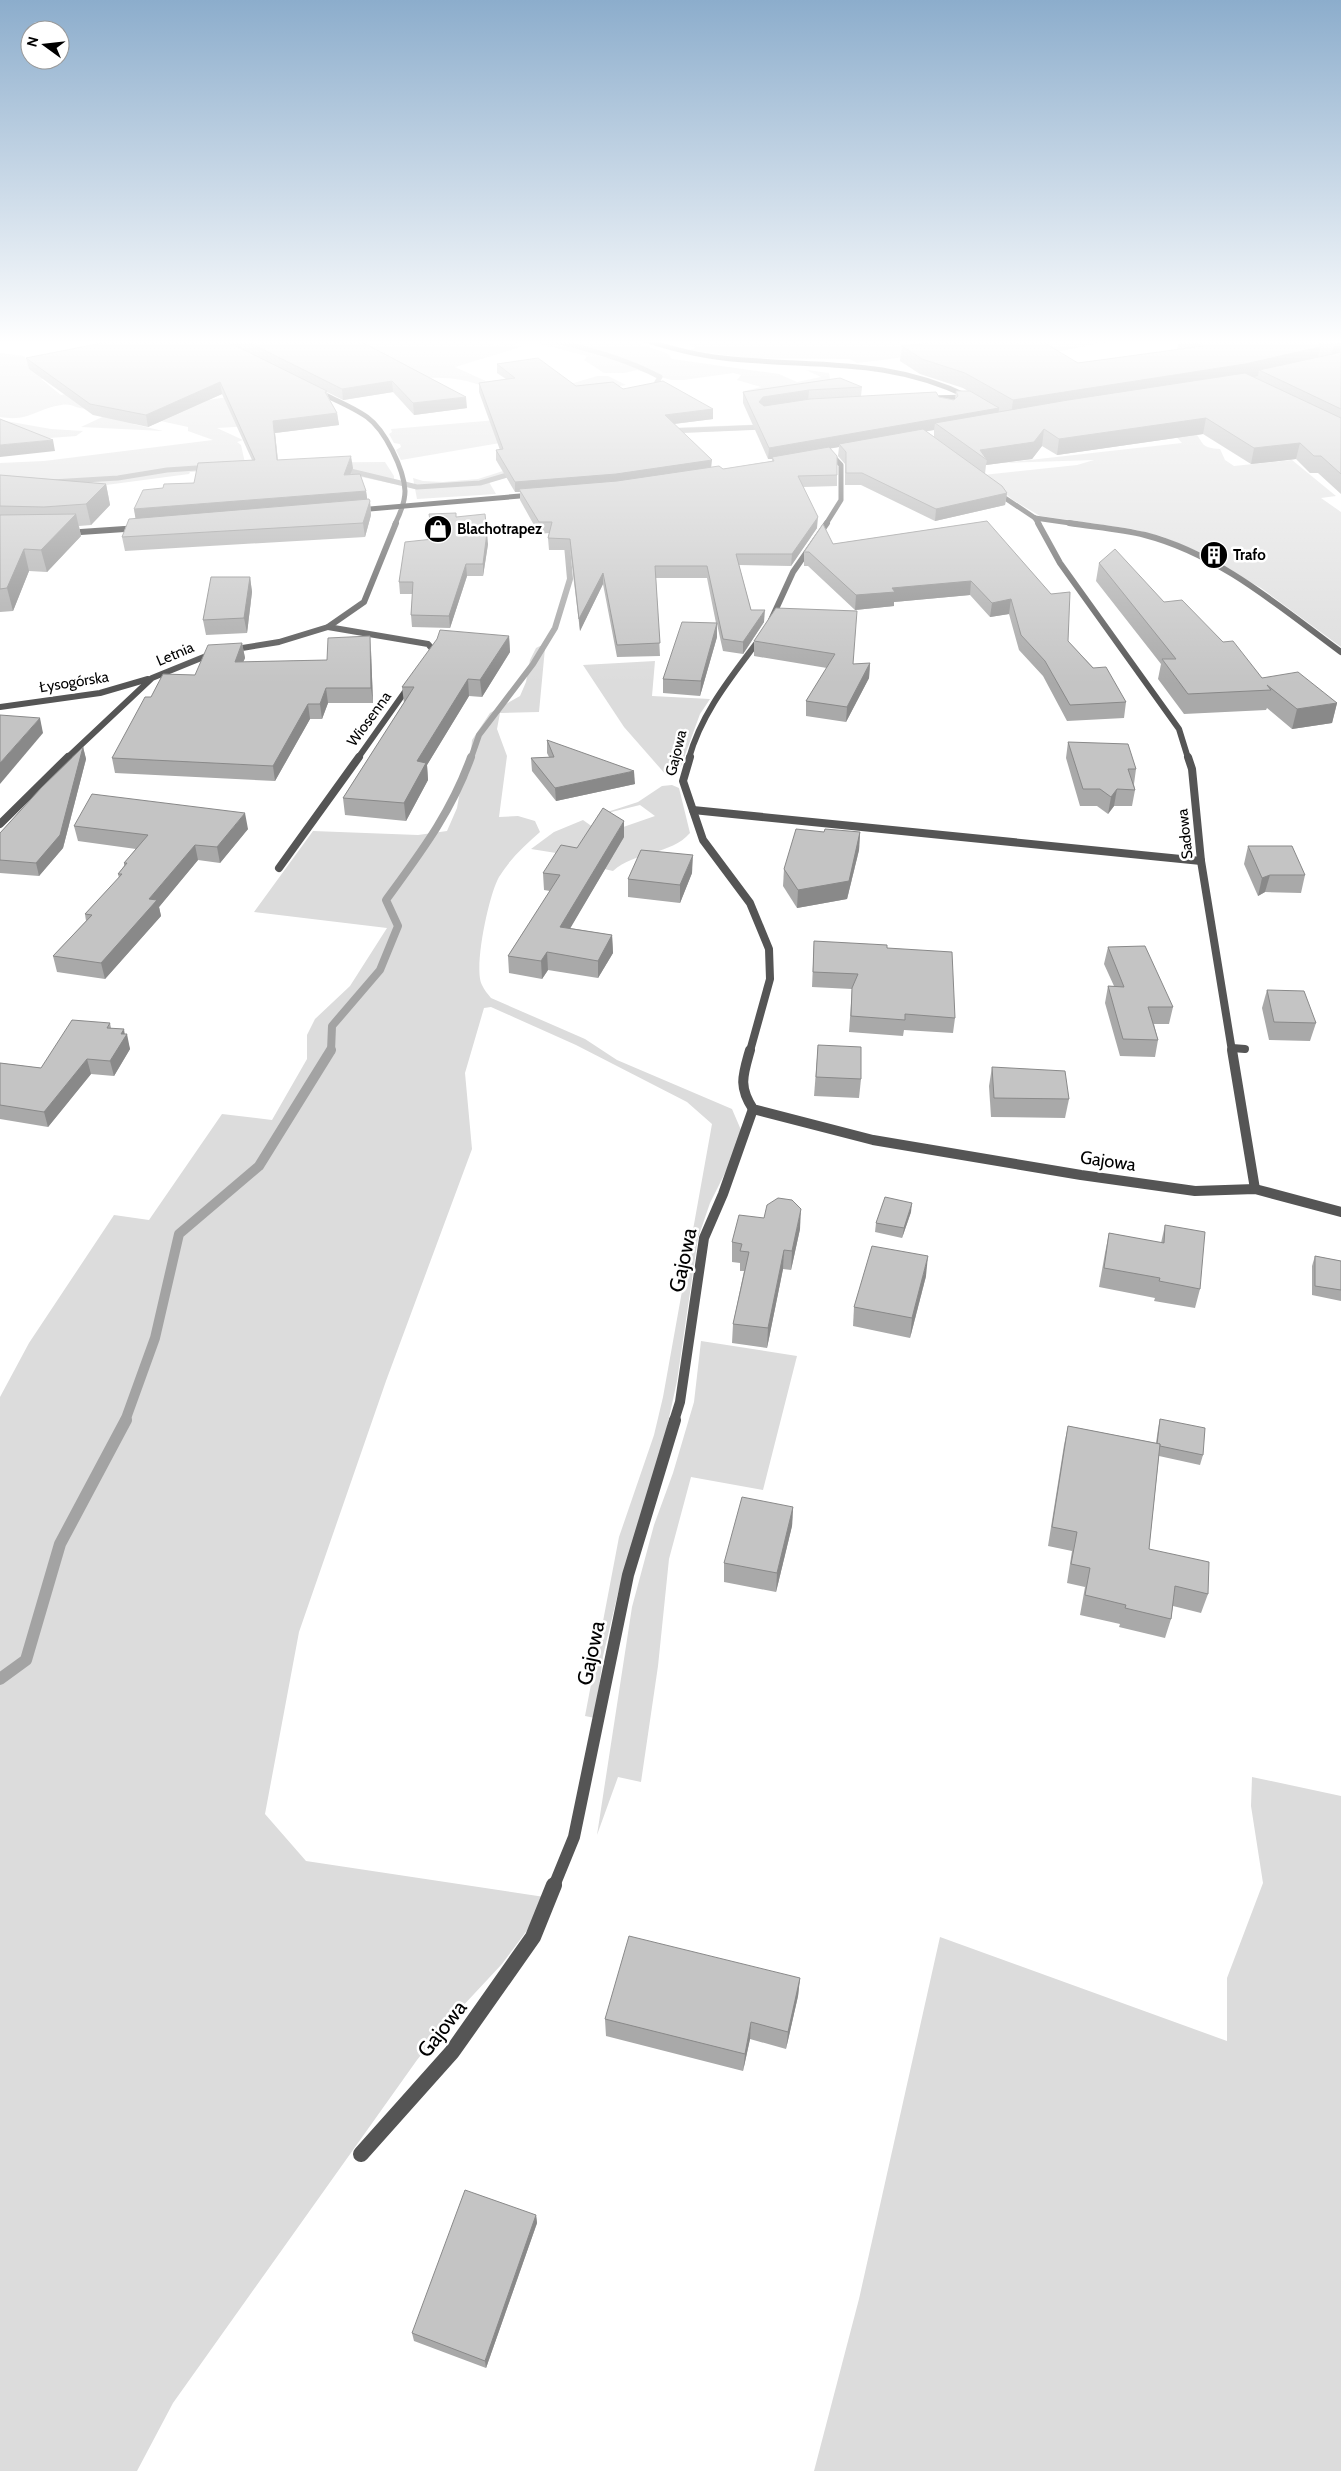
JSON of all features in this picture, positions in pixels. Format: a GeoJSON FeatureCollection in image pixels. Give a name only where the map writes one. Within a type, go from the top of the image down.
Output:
{"type":"FeatureCollection","features":[{"type":"Feature","properties":{"kind":"main road"},"geometry":{"type":"LineString","coordinates":[[347,511],[535,495]]}},
{"type":"Feature","properties":{"kind":"main road"},"geometry":{"type":"LineString","coordinates":[[57,533],[151,527]]}},
{"type":"Feature","properties":{"kind":"street","name":"Letnia"},"geometry":{"type":"LineString","coordinates":[[0,824],[25,797],[152,678],[210,653],[279,642],[328,627],[364,602],[403,506],[405,493],[403,474],[393,454]]}},
{"type":"Feature","properties":{"kind":"street","name":"Gajowa"},"geometry":{"type":"LineString","coordinates":[[832,454],[838,460],[840,465],[840,500],[820,536],[793,572],[767,628],[711,706],[696,733],[684,781],[703,840],[750,903],[770,949],[770,979],[743,1076],[744,1095],[753,1109],[873,1140],[1081,1175],[1195,1191],[1256,1190],[1341,1212]]}},
{"type":"Feature","properties":{"kind":"street"},"geometry":{"type":"LineString","coordinates":[[994,490],[1035,518],[1145,535],[1196,554],[1256,589],[1341,652]]}},
{"type":"Feature","properties":{"kind":"street","name":"Sadowa"},"geometry":{"type":"LineString","coordinates":[[1035,518],[1060,563],[1179,729],[1192,770],[1201,862],[1256,1190]]}},
{"type":"Feature","properties":{"kind":"street"},"geometry":{"type":"LineString","coordinates":[[328,627],[428,644],[434,651],[426,663]]}},
{"type":"Feature","properties":{"kind":"street","name":"Łysogórska"},"geometry":{"type":"LineString","coordinates":[[0,707],[100,693],[152,678]]}},
{"type":"Feature","properties":{"kind":"street","name":"Wiosenna"},"geometry":{"type":"LineString","coordinates":[[279,868],[414,678]]}},
{"type":"Feature","properties":{"kind":"street"},"geometry":{"type":"LineString","coordinates":[[693,810],[1201,862]]}},
{"type":"Feature","properties":{"kind":"street"},"geometry":{"type":"LineString","coordinates":[[1232,1048],[1244,1049]]}},
{"type":"Feature","properties":{"kind":"street","name":"Gajowa"},"geometry":{"type":"LineString","coordinates":[[361,2154],[452,2052],[533,1937],[569,1852],[574,1837],[628,1575],[680,1402],[704,1238],[723,1194],[753,1109]]}},
{"type":"Feature","properties":{"kind":"shaded area"},"geometry":{"type":"Polygon","coordinates":[[[98,454],[243,454],[245,463],[385,462],[394,476],[394,484],[338,472],[247,469],[190,472],[189,474],[0,499],[0,463],[44,461],[98,454]]]}},
{"type":"Feature","properties":{"kind":"shaded area"},"geometry":{"type":"Polygon","coordinates":[[[398,454],[434,454],[401,460],[398,454]]]}},
{"type":"Feature","properties":{"kind":"shaded area"},"geometry":{"type":"Polygon","coordinates":[[[555,454],[599,454],[489,482],[496,494],[417,499],[413,478],[423,481],[443,482],[478,479],[555,454]]]}},
{"type":"Feature","properties":{"kind":"shaded area"},"geometry":{"type":"Polygon","coordinates":[[[1081,454],[1222,454],[1225,460],[1234,466],[1292,460],[1336,496],[1321,498],[1341,512],[1341,647],[1261,588],[1210,560],[1227,557],[1217,550],[1199,552],[1163,537],[1132,529],[1040,516],[1013,500],[983,475],[1077,465],[1094,460],[1003,463],[1081,454]]]}},
{"type":"Feature","properties":{"kind":"shaded area"},"geometry":{"type":"Polygon","coordinates":[[[540,646],[545,648],[539,712],[500,713],[497,729],[507,756],[499,817],[518,816],[535,821],[540,832],[523,847],[503,870],[495,886],[483,931],[479,964],[482,985],[491,998],[585,1039],[617,1060],[732,1109],[741,1130],[731,1161],[710,1203],[698,1238],[677,1381],[667,1427],[618,1593],[603,1656],[595,1718],[585,1716],[619,1537],[654,1435],[663,1397],[712,1124],[687,1102],[576,1045],[491,1007],[484,1008],[465,1073],[472,1149],[386,1381],[299,1632],[265,1814],[306,1861],[551,1898],[502,1964],[446,2024],[417,2060],[173,2403],[137,2471],[0,2471],[0,1397],[29,1343],[114,1215],[149,1220],[222,1114],[272,1120],[307,1059],[307,1035],[315,1019],[350,986],[387,928],[254,912],[313,831],[418,835],[447,831],[457,808],[460,791],[469,773],[472,740],[490,713],[520,696],[526,682],[530,660],[536,648],[540,646]]]}},
{"type":"Feature","properties":{"kind":"shaded area"},"geometry":{"type":"Polygon","coordinates":[[[655,661],[652,696],[710,699],[700,714],[681,766],[667,776],[624,727],[583,665],[655,661]]]}},
{"type":"Feature","properties":{"kind":"shaded area"},"geometry":{"type":"Polygon","coordinates":[[[672,785],[679,788],[690,833],[673,845],[632,860],[613,871],[600,868],[575,856],[531,849],[554,832],[583,820],[597,830],[606,833],[655,816],[640,805],[595,816],[638,802],[662,786],[672,785]]]}},
{"type":"Feature","properties":{"kind":"shaded area"},"geometry":{"type":"Polygon","coordinates":[[[701,1341],[797,1356],[763,1490],[691,1477],[669,1559],[658,1666],[641,1782],[618,1777],[597,1835],[632,1607],[654,1525],[673,1473],[694,1402],[701,1341]]]}},
{"type":"Feature","properties":{"kind":"shaded area"},"geometry":{"type":"Polygon","coordinates":[[[1252,1777],[1341,1796],[1341,2471],[814,2471],[859,2299],[940,1937],[1227,2041],[1227,1978],[1263,1883],[1251,1806],[1252,1777]]]}},
{"type":"Feature","properties":{"kind":"building"},"geometry":{"type":"Polygon","coordinates":[[[252,454],[276,454],[277,460],[351,456],[344,475],[360,474],[366,491],[134,509],[143,490],[163,488],[164,484],[194,483],[198,463],[255,460],[252,454]]]}},
{"type":"Feature","properties":{"kind":"building"},"geometry":{"type":"Polygon","coordinates":[[[499,454],[706,454],[712,460],[616,474],[515,482],[499,454]]]}},
{"type":"Feature","properties":{"kind":"building"},"geometry":{"type":"Polygon","coordinates":[[[787,454],[836,454],[837,475],[798,476],[818,517],[792,554],[736,554],[751,610],[765,610],[743,642],[723,639],[707,566],[655,566],[660,643],[617,645],[603,573],[579,619],[570,539],[548,538],[552,522],[539,522],[519,489],[617,481],[719,466],[723,469],[774,461],[772,457],[787,454]]]}},
{"type":"Feature","properties":{"kind":"building"},"geometry":{"type":"Polygon","coordinates":[[[846,454],[958,454],[1002,486],[1007,493],[936,509],[862,473],[846,473],[846,454]]]}},
{"type":"Feature","properties":{"kind":"building"},"geometry":{"type":"Polygon","coordinates":[[[1312,454],[1341,454],[1341,474],[1321,456],[1312,454]]]}},
{"type":"Feature","properties":{"kind":"building"},"geometry":{"type":"Polygon","coordinates":[[[0,475],[106,484],[86,504],[44,507],[0,506],[0,475]]]}},
{"type":"Feature","properties":{"kind":"building"},"geometry":{"type":"Polygon","coordinates":[[[369,499],[363,523],[122,537],[129,519],[369,499]]]}},
{"type":"Feature","properties":{"kind":"building"},"geometry":{"type":"Polygon","coordinates":[[[456,513],[456,517],[485,514],[487,532],[483,564],[466,564],[449,616],[411,615],[413,582],[399,582],[405,542],[433,539],[429,514],[456,513]]]}},
{"type":"Feature","properties":{"kind":"building"},"geometry":{"type":"Polygon","coordinates":[[[76,514],[41,550],[24,549],[7,588],[0,589],[0,515],[76,514]]]}},
{"type":"Feature","properties":{"kind":"building"},"geometry":{"type":"Polygon","coordinates":[[[987,521],[1051,594],[1070,592],[1068,641],[1093,668],[1106,667],[1126,702],[1070,705],[1045,661],[1021,635],[1011,599],[992,603],[971,581],[892,588],[895,592],[856,595],[809,552],[804,552],[823,524],[833,544],[987,521]]]}},
{"type":"Feature","properties":{"kind":"building"},"geometry":{"type":"Polygon","coordinates":[[[1115,549],[1164,602],[1182,600],[1223,642],[1233,641],[1262,678],[1298,672],[1337,703],[1297,709],[1267,685],[1271,690],[1188,694],[1162,659],[1176,659],[1099,563],[1115,549]]]}},
{"type":"Feature","properties":{"kind":"building"},"geometry":{"type":"Polygon","coordinates":[[[211,577],[250,577],[244,618],[203,620],[211,577]]]}},
{"type":"Feature","properties":{"kind":"building"},"geometry":{"type":"Polygon","coordinates":[[[776,608],[857,611],[853,664],[870,663],[847,707],[806,701],[835,654],[754,641],[776,608]]]}},
{"type":"Feature","properties":{"kind":"building"},"geometry":{"type":"Polygon","coordinates":[[[682,622],[717,623],[701,681],[663,679],[682,622]]]}},
{"type":"Feature","properties":{"kind":"building"},"geometry":{"type":"Polygon","coordinates":[[[440,630],[509,636],[480,680],[468,679],[417,761],[426,763],[404,803],[343,798],[414,687],[402,687],[437,639],[440,630]]]}},
{"type":"Feature","properties":{"kind":"building"},"geometry":{"type":"Polygon","coordinates":[[[370,636],[371,688],[326,688],[320,704],[308,704],[273,766],[112,758],[145,697],[151,697],[163,674],[195,675],[208,645],[242,643],[235,662],[327,660],[328,638],[370,636]]]}},
{"type":"Feature","properties":{"kind":"building"},"geometry":{"type":"Polygon","coordinates":[[[0,715],[40,718],[0,763],[0,715]]]}},
{"type":"Feature","properties":{"kind":"building"},"geometry":{"type":"Polygon","coordinates":[[[547,740],[634,771],[555,788],[531,758],[554,757],[547,740]]]}},
{"type":"Feature","properties":{"kind":"building"},"geometry":{"type":"Polygon","coordinates":[[[1068,742],[1128,744],[1136,769],[1128,769],[1135,790],[1117,789],[1111,797],[1100,789],[1083,789],[1068,742]]]}},
{"type":"Feature","properties":{"kind":"building"},"geometry":{"type":"Polygon","coordinates":[[[83,747],[60,835],[36,863],[0,860],[0,833],[41,788],[83,747]]]}},
{"type":"Feature","properties":{"kind":"building"},"geometry":{"type":"Polygon","coordinates":[[[92,794],[245,813],[217,847],[195,845],[149,899],[157,900],[101,963],[53,956],[92,915],[85,914],[122,874],[118,874],[127,863],[124,863],[148,835],[74,826],[92,794]]]}},
{"type":"Feature","properties":{"kind":"building"},"geometry":{"type":"Polygon","coordinates":[[[603,808],[624,821],[560,927],[612,935],[598,961],[547,952],[541,961],[508,956],[560,875],[543,873],[561,845],[577,848],[603,808]]]}},
{"type":"Feature","properties":{"kind":"building"},"geometry":{"type":"Polygon","coordinates":[[[796,829],[824,832],[825,829],[860,832],[849,881],[798,890],[784,869],[796,829]]]}},
{"type":"Feature","properties":{"kind":"building"},"geometry":{"type":"Polygon","coordinates":[[[1248,846],[1292,846],[1305,875],[1270,875],[1262,878],[1248,846]]]}},
{"type":"Feature","properties":{"kind":"building"},"geometry":{"type":"Polygon","coordinates":[[[641,850],[693,855],[680,885],[628,879],[641,850]]]}},
{"type":"Feature","properties":{"kind":"building"},"geometry":{"type":"Polygon","coordinates":[[[814,941],[887,945],[887,948],[952,952],[955,1018],[905,1014],[905,1020],[851,1016],[852,988],[858,974],[813,972],[814,941]]]}},
{"type":"Feature","properties":{"kind":"building"},"geometry":{"type":"Polygon","coordinates":[[[1145,946],[1173,1007],[1148,1007],[1158,1040],[1123,1039],[1108,986],[1124,987],[1108,947],[1145,946]]]}},
{"type":"Feature","properties":{"kind":"building"},"geometry":{"type":"Polygon","coordinates":[[[1267,990],[1304,991],[1316,1023],[1274,1022],[1267,990]]]}},
{"type":"Feature","properties":{"kind":"building"},"geometry":{"type":"Polygon","coordinates":[[[72,1020],[110,1023],[107,1028],[124,1029],[121,1034],[127,1034],[110,1061],[87,1059],[44,1112],[0,1105],[0,1063],[41,1068],[72,1020]]]}},
{"type":"Feature","properties":{"kind":"building"},"geometry":{"type":"Polygon","coordinates":[[[818,1045],[861,1047],[861,1079],[816,1077],[818,1045]]]}},
{"type":"Feature","properties":{"kind":"building"},"geometry":{"type":"Polygon","coordinates":[[[992,1067],[1065,1071],[1069,1099],[994,1098],[992,1067]]]}},
{"type":"Feature","properties":{"kind":"building"},"geometry":{"type":"Polygon","coordinates":[[[885,1197],[912,1203],[904,1228],[876,1223],[885,1197]]]}},
{"type":"Feature","properties":{"kind":"building"},"geometry":{"type":"Polygon","coordinates":[[[778,1198],[792,1200],[801,1209],[792,1251],[784,1250],[768,1328],[733,1324],[749,1252],[740,1251],[742,1244],[732,1242],[739,1215],[764,1218],[767,1205],[778,1198]]]}},
{"type":"Feature","properties":{"kind":"building"},"geometry":{"type":"Polygon","coordinates":[[[1165,1225],[1205,1232],[1200,1289],[1159,1281],[1160,1278],[1104,1268],[1109,1233],[1164,1243],[1165,1225]]]}},
{"type":"Feature","properties":{"kind":"building"},"geometry":{"type":"Polygon","coordinates":[[[872,1246],[928,1256],[912,1318],[854,1307],[872,1246]]]}},
{"type":"Feature","properties":{"kind":"building"},"geometry":{"type":"Polygon","coordinates":[[[1315,1256],[1341,1261],[1341,1290],[1315,1286],[1315,1256]]]}},
{"type":"Feature","properties":{"kind":"building"},"geometry":{"type":"Polygon","coordinates":[[[1160,1419],[1205,1428],[1203,1455],[1157,1444],[1160,1419]]]}},
{"type":"Feature","properties":{"kind":"building"},"geometry":{"type":"Polygon","coordinates":[[[1068,1426],[1160,1444],[1149,1549],[1209,1562],[1208,1594],[1175,1586],[1171,1619],[1125,1608],[1126,1605],[1085,1595],[1090,1568],[1071,1564],[1077,1532],[1052,1527],[1068,1426]]]}},
{"type":"Feature","properties":{"kind":"building"},"geometry":{"type":"Polygon","coordinates":[[[742,1497],[793,1507],[777,1573],[724,1563],[742,1497]]]}},
{"type":"Feature","properties":{"kind":"building"},"geometry":{"type":"Polygon","coordinates":[[[629,1936],[800,1978],[788,2032],[751,2022],[745,2054],[605,2019],[629,1936]]]}},
{"type":"Feature","properties":{"kind":"building"},"geometry":{"type":"Polygon","coordinates":[[[465,2190],[536,2215],[485,2361],[412,2333],[465,2190]]]}},
{"type":"Feature","properties":{"kind":"waterway"},"geometry":{"type":"LineString","coordinates":[[52,482],[118,478],[167,470],[211,467]]}},
{"type":"Feature","properties":{"kind":"waterway"},"geometry":{"type":"LineString","coordinates":[[338,468],[417,487],[480,483],[517,472]]}},
{"type":"Feature","properties":{"kind":"waterway"},"geometry":{"type":"LineString","coordinates":[[471,758],[479,735],[533,664],[555,628],[570,579],[567,545],[569,537]]}},
{"type":"Feature","properties":{"kind":"waterway"},"geometry":{"type":"LineString","coordinates":[[331,1051],[332,1026],[380,970],[398,926],[386,900],[445,814],[471,757]]}},
{"type":"Feature","properties":{"kind":"waterway"},"geometry":{"type":"LineString","coordinates":[[125,1421],[155,1338],[179,1234],[259,1166],[331,1050]]}},
{"type":"Feature","properties":{"kind":"waterway"},"geometry":{"type":"LineString","coordinates":[[0,1679],[26,1660],[60,1544],[126,1420]]}},
{"type":"Feature","properties":{"kind":"place","name":"Blachotrapez"},"geometry":{"type":"Point","coordinates":[438,529]}},
{"type":"Feature","properties":{"kind":"place","name":"Trafo"},"geometry":{"type":"Point","coordinates":[1214,555]}}]}
